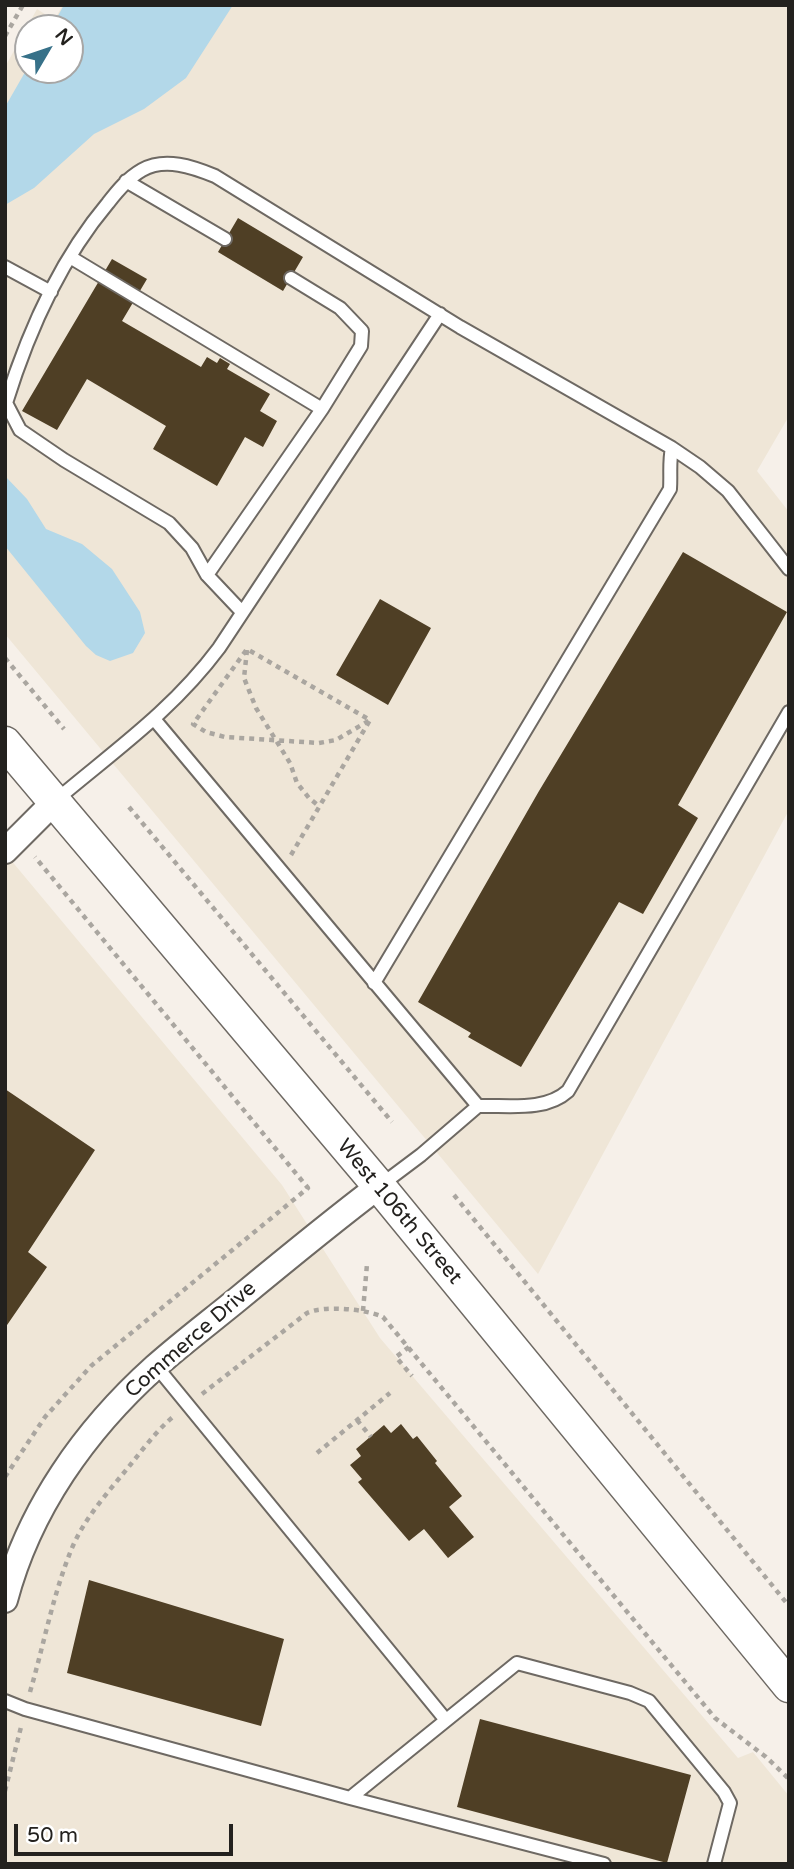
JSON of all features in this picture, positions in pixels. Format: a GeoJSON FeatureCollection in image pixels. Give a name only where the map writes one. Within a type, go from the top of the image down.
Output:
{"type":"FeatureCollection","features":[{"type":"Feature","properties":{"kind":"street","name":"West 106th Street"},"geometry":{"type":"LineString","coordinates":[[5,743],[379,1186],[789,1686]]}},
{"type":"Feature","properties":{"kind":"street"},"geometry":{"type":"LineString","coordinates":[[11,844],[55,801]]}},
{"type":"Feature","properties":{"kind":"street","name":"Commerce Drive"},"geometry":{"type":"LineString","coordinates":[[5,1600],[32,1528],[58,1480],[92,1432],[156,1366],[379,1186]]}},
{"type":"Feature","properties":{"kind":"lane"},"geometry":{"type":"LineString","coordinates":[[242,612],[207,575],[192,548],[169,523],[64,460],[20,430],[6,403],[18,365],[70,257],[96,216],[126,181],[145,168],[170,164],[194,167],[215,176],[440,314],[672,448],[728,491],[789,569]]}},
{"type":"Feature","properties":{"kind":"lane"},"geometry":{"type":"LineString","coordinates":[[126,181],[225,239]]}},
{"type":"Feature","properties":{"kind":"lane"},"geometry":{"type":"LineString","coordinates":[[70,257],[322,409]]}},
{"type":"Feature","properties":{"kind":"lane"},"geometry":{"type":"LineString","coordinates":[[5,267],[51,292]]}},
{"type":"Feature","properties":{"kind":"lane"},"geometry":{"type":"LineString","coordinates":[[207,575],[322,409],[361,346],[362,331],[340,308],[291,278]]}},
{"type":"Feature","properties":{"kind":"lane"},"geometry":{"type":"LineString","coordinates":[[55,801],[154,719],[196,678],[440,314]]}},
{"type":"Feature","properties":{"kind":"lane"},"geometry":{"type":"LineString","coordinates":[[374,983],[670,489],[669,464],[672,448]]}},
{"type":"Feature","properties":{"kind":"lane"},"geometry":{"type":"LineString","coordinates":[[379,1186],[421,1155],[478,1106],[544,1105],[559,1100],[568,1091],[789,712]]}},
{"type":"Feature","properties":{"kind":"lane"},"geometry":{"type":"LineString","coordinates":[[154,719],[478,1106]]}},
{"type":"Feature","properties":{"kind":"lane"},"geometry":{"type":"LineString","coordinates":[[156,1366],[445,1719]]}},
{"type":"Feature","properties":{"kind":"lane"},"geometry":{"type":"LineString","coordinates":[[350,1798],[517,1663],[630,1693],[649,1701],[724,1792],[730,1803],[714,1864]]}},
{"type":"Feature","properties":{"kind":"lane"},"geometry":{"type":"LineString","coordinates":[[5,1701],[25,1709],[350,1798],[604,1864]]}},
{"type":"Feature","properties":{"kind":"path"},"geometry":{"type":"LineString","coordinates":[[5,36],[23,5]]}},
{"type":"Feature","properties":{"kind":"path"},"geometry":{"type":"LineString","coordinates":[[247,649],[370,720]]}},
{"type":"Feature","properties":{"kind":"path"},"geometry":{"type":"LineString","coordinates":[[247,649],[193,724],[206,732],[225,737],[319,743],[336,740],[370,720]]}},
{"type":"Feature","properties":{"kind":"path"},"geometry":{"type":"LineString","coordinates":[[247,649],[244,678],[256,708],[290,763],[298,783],[320,807]]}},
{"type":"Feature","properties":{"kind":"path"},"geometry":{"type":"LineString","coordinates":[[5,658],[64,729]]}},
{"type":"Feature","properties":{"kind":"path"},"geometry":{"type":"LineString","coordinates":[[282,871],[370,720]]}},
{"type":"Feature","properties":{"kind":"path"},"geometry":{"type":"LineString","coordinates":[[129,807],[393,1122]]}},
{"type":"Feature","properties":{"kind":"path"},"geometry":{"type":"LineString","coordinates":[[5,1477],[45,1418],[90,1366],[307,1188],[11,844]]}},
{"type":"Feature","properties":{"kind":"path"},"geometry":{"type":"LineString","coordinates":[[454,1195],[789,1606]]}},
{"type":"Feature","properties":{"kind":"path"},"geometry":{"type":"LineString","coordinates":[[363,1311],[367,1264]]}},
{"type":"Feature","properties":{"kind":"path"},"geometry":{"type":"LineString","coordinates":[[5,1791],[50,1616],[73,1546],[97,1507],[163,1425],[307,1312],[323,1309],[363,1311],[383,1317],[715,1718],[766,1756],[789,1779]]}},
{"type":"Feature","properties":{"kind":"path"},"geometry":{"type":"LineString","coordinates":[[409,1347],[396,1357],[412,1376]]}},
{"type":"Feature","properties":{"kind":"path"},"geometry":{"type":"LineString","coordinates":[[317,1454],[390,1393]]}},
{"type":"Feature","properties":{"kind":"path"},"geometry":{"type":"LineString","coordinates":[[357,1420],[371,1437]]}},
{"type":"Feature","properties":{"kind":"shaded area"},"geometry":{"type":"Polygon","coordinates":[[[63,5],[789,5],[789,416],[757,471],[789,512],[789,810],[538,1274],[5,634],[5,67],[14,51],[14,84],[84,84],[84,14],[58,14],[63,5]]]}},
{"type":"Feature","properties":{"kind":"shaded area"},"geometry":{"type":"Polygon","coordinates":[[[5,853],[282,1185],[380,1338],[738,1758],[753,1752],[789,1796],[789,1864],[5,1864],[5,853]]]}},
{"type":"Feature","properties":{"kind":"water"},"geometry":{"type":"Polygon","coordinates":[[[64,5],[233,5],[186,78],[144,109],[94,134],[34,188],[5,205],[5,107],[18,84],[84,84],[84,14],[59,14],[64,5]]]}},
{"type":"Feature","properties":{"kind":"water"},"geometry":{"type":"Polygon","coordinates":[[[5,476],[27,499],[46,529],[82,544],[112,569],[140,612],[145,633],[133,653],[110,661],[96,655],[5,546],[5,476]]]}},
{"type":"Feature","properties":{"kind":"building"},"geometry":{"type":"Polygon","coordinates":[[[238,218],[303,257],[283,291],[218,252],[238,218]]]}},
{"type":"Feature","properties":{"kind":"building"},"geometry":{"type":"Polygon","coordinates":[[[112,259],[147,279],[122,321],[201,367],[207,357],[217,363],[220,358],[230,364],[227,369],[270,394],[260,411],[277,421],[263,447],[245,437],[217,486],[153,449],[166,426],[87,379],[57,430],[22,411],[112,259]]]}},
{"type":"Feature","properties":{"kind":"building"},"geometry":{"type":"Polygon","coordinates":[[[683,552],[787,612],[678,805],[698,818],[643,914],[619,902],[521,1067],[468,1037],[471,1033],[418,1002],[539,791],[683,552]]]}},
{"type":"Feature","properties":{"kind":"building"},"geometry":{"type":"Polygon","coordinates":[[[380,599],[431,628],[388,705],[336,675],[380,599]]]}},
{"type":"Feature","properties":{"kind":"building"},"geometry":{"type":"Polygon","coordinates":[[[5,1089],[95,1150],[28,1252],[47,1267],[5,1328],[5,1089]]]}},
{"type":"Feature","properties":{"kind":"building"},"geometry":{"type":"Polygon","coordinates":[[[401,1424],[413,1439],[417,1436],[462,1496],[449,1507],[474,1537],[448,1558],[424,1529],[409,1541],[358,1482],[362,1479],[350,1465],[361,1456],[356,1449],[384,1425],[391,1433],[401,1424]]]}},
{"type":"Feature","properties":{"kind":"building"},"geometry":{"type":"Polygon","coordinates":[[[89,1580],[284,1639],[261,1726],[67,1673],[89,1580]]]}},
{"type":"Feature","properties":{"kind":"building"},"geometry":{"type":"Polygon","coordinates":[[[480,1719],[691,1775],[667,1863],[457,1807],[480,1719]]]}}]}
